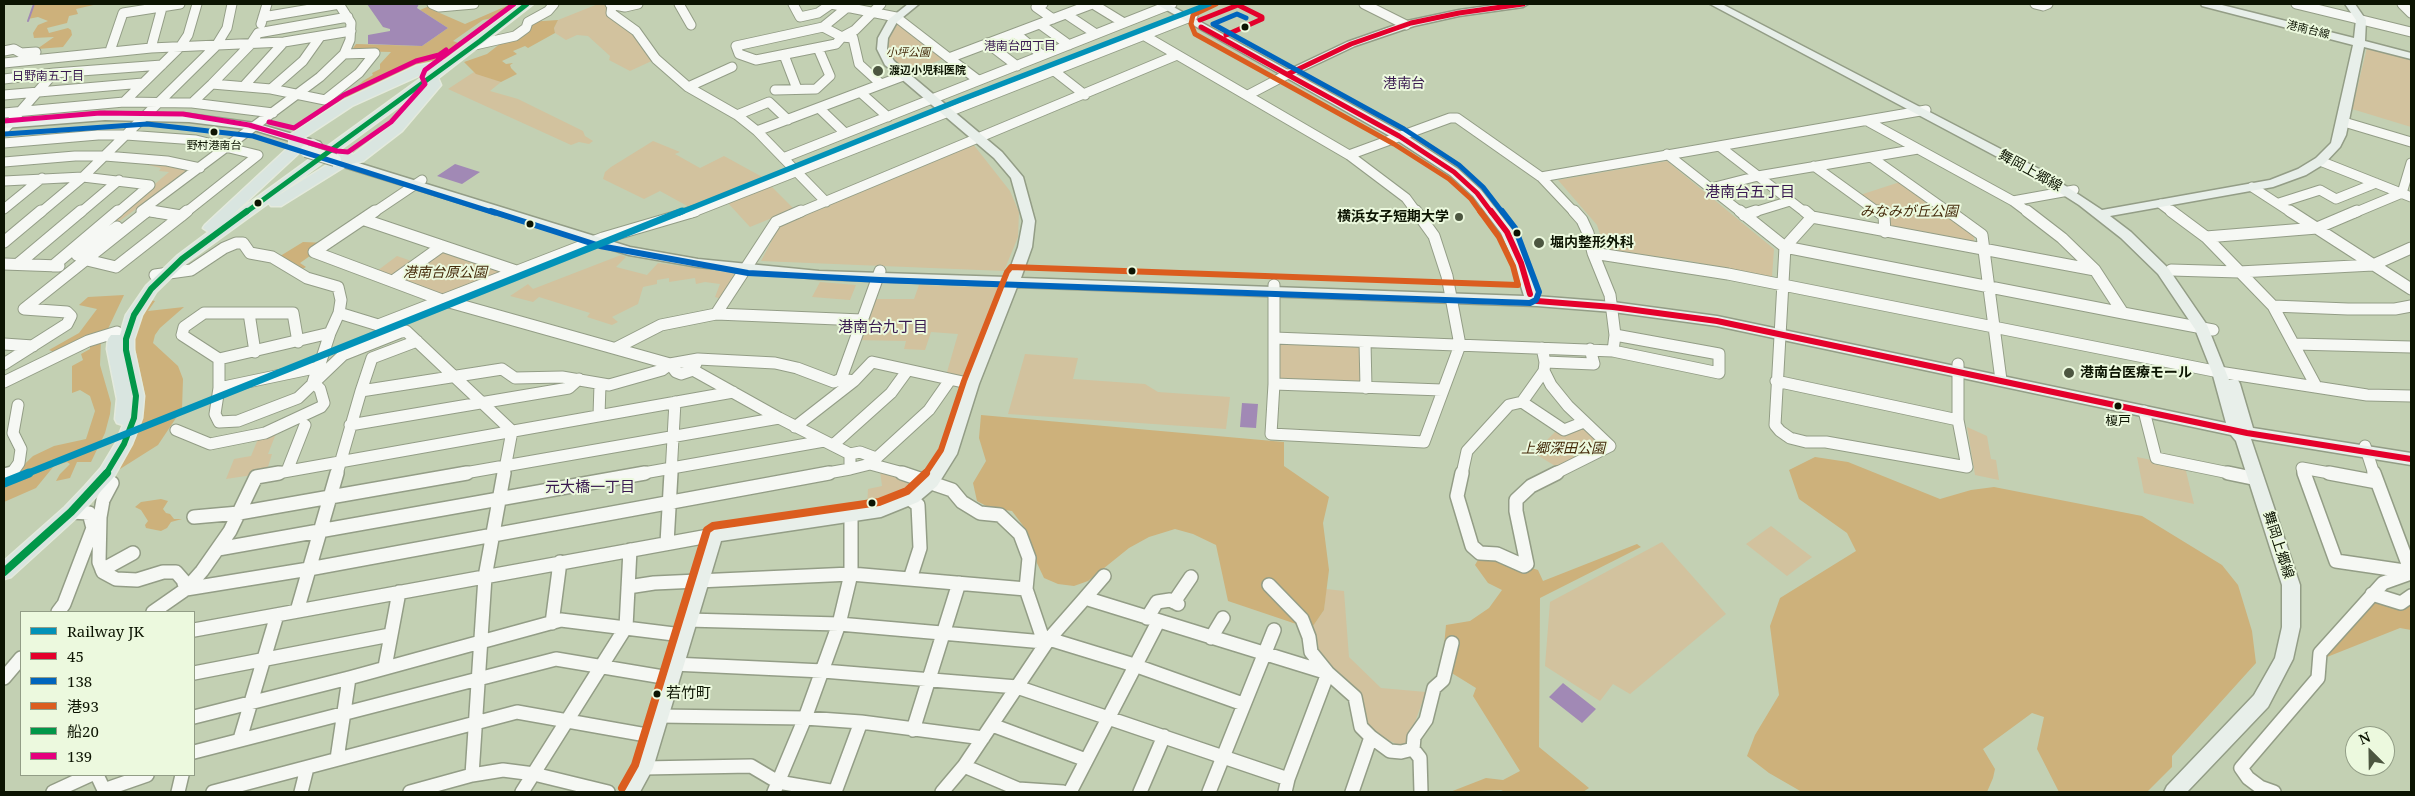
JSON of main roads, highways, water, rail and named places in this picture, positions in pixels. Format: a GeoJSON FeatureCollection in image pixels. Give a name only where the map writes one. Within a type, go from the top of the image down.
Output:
{"type":"FeatureCollection","features":[{"type":"Feature","properties":{"kind":"main road"},"geometry":{"type":"LineString","coordinates":[[4,558],[61,510],[79,492],[104,461],[115,442],[123,419],[125,399],[114,350],[117,332],[125,313],[160,274],[519,4]]}},
{"type":"Feature","properties":{"kind":"main road"},"geometry":{"type":"LineString","coordinates":[[194,247],[475,45],[527,4]]}},
{"type":"Feature","properties":{"kind":"main road"},"geometry":{"type":"LineString","coordinates":[[194,247],[348,103],[420,69],[443,63]]}},
{"type":"Feature","properties":{"kind":"main road"},"geometry":{"type":"LineString","coordinates":[[194,247],[248,220],[345,158],[397,128],[435,85],[431,77]]}},
{"type":"Feature","properties":{"kind":"main road"},"geometry":{"type":"LineString","coordinates":[[4,572],[71,512],[99,482],[124,444],[134,418],[136,396],[126,350],[129,329],[141,304],[160,274]]}},
{"type":"Feature","properties":{"kind":"waterway"},"geometry":{"type":"LineString","coordinates":[[28,21],[34,4]]}},
{"type":"Feature","properties":{"kind":"rail line","name":"JK"},"geometry":{"type":"LineString","coordinates":[[4,483],[960,100],[1209,4]]}},
{"type":"Feature","properties":{"kind":"place","name":"渡辺小児科医院"},"geometry":{"type":"Point","coordinates":[878,71]}},
{"type":"Feature","properties":{"kind":"place","name":"野村港南台"},"geometry":{"type":"Point","coordinates":[214,132]}},
{"type":"Feature","properties":{"kind":"place","name":"横浜女子短期大学"},"geometry":{"type":"Point","coordinates":[1459,217]}},
{"type":"Feature","properties":{"kind":"place","name":"堀内整形外科"},"geometry":{"type":"Point","coordinates":[1539,243]}},
{"type":"Feature","properties":{"kind":"place","name":"港南台医療モール"},"geometry":{"type":"Point","coordinates":[2069,373]}},
{"type":"Feature","properties":{"kind":"place","name":"榎戸"},"geometry":{"type":"Point","coordinates":[2118,406]}},
{"type":"Feature","properties":{"kind":"place","name":"若竹町"},"geometry":{"type":"Point","coordinates":[657,694]}},
{"type":"Feature","properties":{"kind":"district","name":"港南台四丁目"},"geometry":{"type":"Point","coordinates":[1020,47]}},
{"type":"Feature","properties":{"kind":"district","name":"日野南五丁目"},"geometry":{"type":"Point","coordinates":[48,77]}},
{"type":"Feature","properties":{"kind":"district","name":"港南台"},"geometry":{"type":"Point","coordinates":[1404,84]}},
{"type":"Feature","properties":{"kind":"district","name":"港南台五丁目"},"geometry":{"type":"Point","coordinates":[1750,193]}},
{"type":"Feature","properties":{"kind":"district","name":"港南台九丁目"},"geometry":{"type":"Point","coordinates":[883,328]}},
{"type":"Feature","properties":{"kind":"district","name":"元大橋一丁目"},"geometry":{"type":"Point","coordinates":[590,488]}},
{"type":"Feature","properties":{"kind":"park label","name":"小坪公園"},"geometry":{"type":"Point","coordinates":[908,53]}},
{"type":"Feature","properties":{"kind":"park label","name":"みなみが丘公園"},"geometry":{"type":"Point","coordinates":[1909,212]}},
{"type":"Feature","properties":{"kind":"park label","name":"港南台原公園"},"geometry":{"type":"Point","coordinates":[445,273]}},
{"type":"Feature","properties":{"kind":"park label","name":"上郷深田公園"},"geometry":{"type":"Point","coordinates":[1563,449]}}]}
